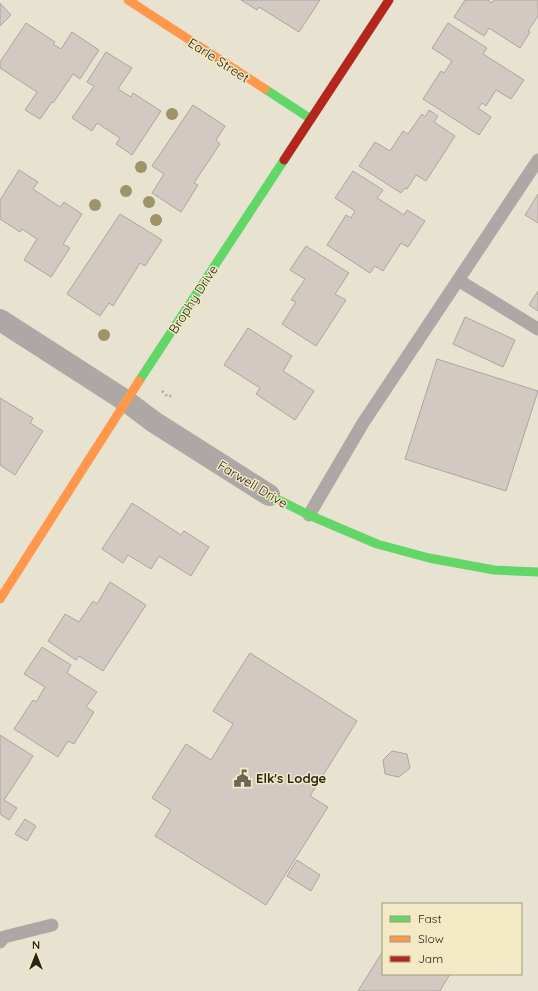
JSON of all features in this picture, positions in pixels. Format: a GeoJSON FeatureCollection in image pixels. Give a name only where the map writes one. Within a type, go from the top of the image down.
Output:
{"type":"FeatureCollection","features":[{"type":"Feature","properties":{"kind":"street","name":"Earle Street"},"geometry":{"type":"LineString","coordinates":[[128,0],[311,119]]}},
{"type":"Feature","properties":{"kind":"street","name":"Brophy Drive"},"geometry":{"type":"LineString","coordinates":[[0,599],[126,401],[389,0]]}},
{"type":"Feature","properties":{"kind":"street","name":"Farwell Drive"},"geometry":{"type":"LineString","coordinates":[[0,320],[126,401],[154,422],[269,495],[309,515],[377,544],[429,558],[494,570],[538,572]]}},
{"type":"Feature","properties":{"kind":"lane"},"geometry":{"type":"LineString","coordinates":[[309,515],[363,423],[538,160]]}},
{"type":"Feature","properties":{"kind":"lane"},"geometry":{"type":"LineString","coordinates":[[458,280],[538,329]]}},
{"type":"Feature","properties":{"kind":"lane"},"geometry":{"type":"LineString","coordinates":[[0,942],[4,937],[52,925]]}},
{"type":"Feature","properties":{"kind":"path"},"geometry":{"type":"LineString","coordinates":[[160,389],[168,397],[172,395]]}},
{"type":"Feature","properties":{"kind":"building"},"geometry":{"type":"Polygon","coordinates":[[[241,0],[320,0],[299,32],[259,7],[257,10],[241,0]]]}},
{"type":"Feature","properties":{"kind":"building"},"geometry":{"type":"Polygon","coordinates":[[[465,0],[488,0],[492,3],[494,0],[538,0],[538,16],[528,31],[530,32],[520,48],[489,28],[484,36],[454,17],[465,0]]]}},
{"type":"Feature","properties":{"kind":"building"},"geometry":{"type":"Polygon","coordinates":[[[0,3],[11,15],[0,26],[0,3]]]}},
{"type":"Feature","properties":{"kind":"building"},"geometry":{"type":"Polygon","coordinates":[[[26,23],[55,42],[53,44],[61,49],[72,32],[99,50],[80,79],[73,74],[40,119],[25,110],[37,92],[0,68],[0,62],[26,23]]]}},
{"type":"Feature","properties":{"kind":"building"},"geometry":{"type":"Polygon","coordinates":[[[448,23],[487,48],[483,54],[524,80],[511,99],[496,90],[486,106],[482,103],[478,108],[491,117],[479,135],[423,99],[441,71],[444,73],[452,61],[432,48],[448,23]]]}},
{"type":"Feature","properties":{"kind":"building"},"geometry":{"type":"Polygon","coordinates":[[[106,52],[132,68],[118,89],[131,97],[133,93],[161,111],[132,155],[116,144],[120,138],[97,123],[92,131],[72,118],[94,86],[87,82],[106,52]]]}},
{"type":"Feature","properties":{"kind":"building"},"geometry":{"type":"Polygon","coordinates":[[[193,105],[225,126],[216,140],[220,144],[194,183],[198,185],[181,212],[152,193],[164,174],[152,166],[193,105]]]}},
{"type":"Feature","properties":{"kind":"building"},"geometry":{"type":"Polygon","coordinates":[[[429,110],[438,116],[434,122],[455,136],[426,181],[416,175],[407,189],[405,188],[401,193],[359,166],[375,142],[390,151],[403,131],[408,134],[422,114],[425,117],[429,110]]]}},
{"type":"Feature","properties":{"kind":"building"},"geometry":{"type":"Polygon","coordinates":[[[19,170],[38,182],[33,189],[60,207],[64,202],[82,214],[63,244],[70,248],[51,277],[24,260],[37,239],[22,229],[20,232],[0,219],[0,200],[19,170]]]}},
{"type":"Feature","properties":{"kind":"building"},"geometry":{"type":"Polygon","coordinates":[[[353,171],[383,190],[377,198],[404,215],[407,210],[425,221],[408,247],[401,243],[383,271],[375,266],[370,273],[327,245],[346,215],[351,218],[355,211],[335,198],[353,171]]]}},
{"type":"Feature","properties":{"kind":"building"},"geometry":{"type":"Polygon","coordinates":[[[538,194],[538,223],[525,215],[538,194]]]}},
{"type":"Feature","properties":{"kind":"building"},"geometry":{"type":"Polygon","coordinates":[[[120,214],[162,240],[145,266],[140,263],[113,306],[109,303],[100,316],[67,294],[120,214]]]}},
{"type":"Feature","properties":{"kind":"building"},"geometry":{"type":"Polygon","coordinates":[[[306,246],[349,273],[335,294],[346,300],[316,346],[282,324],[296,302],[291,300],[305,279],[290,270],[306,246]]]}},
{"type":"Feature","properties":{"kind":"building"},"geometry":{"type":"Polygon","coordinates":[[[538,291],[538,311],[529,305],[538,291]]]}},
{"type":"Feature","properties":{"kind":"building"},"geometry":{"type":"Polygon","coordinates":[[[465,317],[515,340],[503,367],[453,344],[465,317]]]}},
{"type":"Feature","properties":{"kind":"building"},"geometry":{"type":"Polygon","coordinates":[[[248,328],[292,356],[283,371],[314,391],[295,420],[256,394],[260,388],[224,365],[248,328]]]}},
{"type":"Feature","properties":{"kind":"building"},"geometry":{"type":"Polygon","coordinates":[[[437,359],[538,391],[506,491],[405,459],[437,359]]]}},
{"type":"Feature","properties":{"kind":"building"},"geometry":{"type":"Polygon","coordinates":[[[0,398],[33,418],[30,423],[43,431],[15,475],[0,465],[0,398]]]}},
{"type":"Feature","properties":{"kind":"building"},"geometry":{"type":"Polygon","coordinates":[[[132,503],[181,535],[184,531],[209,547],[191,576],[159,556],[151,569],[128,555],[123,563],[102,549],[132,503]]]}},
{"type":"Feature","properties":{"kind":"building"},"geometry":{"type":"Polygon","coordinates":[[[110,582],[146,605],[103,671],[79,656],[76,660],[48,641],[65,614],[79,622],[93,601],[97,604],[110,582]]]}},
{"type":"Feature","properties":{"kind":"building"},"geometry":{"type":"Polygon","coordinates":[[[42,647],[71,665],[67,673],[97,692],[86,707],[94,712],[74,744],[68,741],[58,757],[14,729],[33,700],[36,702],[45,687],[24,674],[42,647]]]}},
{"type":"Feature","properties":{"kind":"building","name":"Elk's Lodge"},"geometry":{"type":"Polygon","coordinates":[[[250,653],[357,721],[310,796],[328,807],[266,905],[155,836],[171,810],[152,798],[186,744],[211,760],[233,724],[213,711],[250,653]]]}},
{"type":"Feature","properties":{"kind":"building"},"geometry":{"type":"Polygon","coordinates":[[[0,735],[33,756],[4,800],[17,808],[9,820],[0,814],[0,735]]]}},
{"type":"Feature","properties":{"kind":"building"},"geometry":{"type":"Polygon","coordinates":[[[392,751],[407,754],[410,768],[399,777],[385,774],[383,760],[392,751]]]}},
{"type":"Feature","properties":{"kind":"building"},"geometry":{"type":"Polygon","coordinates":[[[25,819],[36,826],[27,841],[15,834],[25,819]]]}},
{"type":"Feature","properties":{"kind":"building"},"geometry":{"type":"Polygon","coordinates":[[[297,860],[320,875],[311,891],[287,876],[297,860]]]}},
{"type":"Feature","properties":{"kind":"building"},"geometry":{"type":"Polygon","coordinates":[[[382,953],[382,975],[449,975],[440,991],[358,991],[382,953]]]}},
{"type":"Feature","properties":{"kind":"traffic: fast"},"geometry":{"type":"LineString","coordinates":[[265,89],[311,119]]}},
{"type":"Feature","properties":{"kind":"traffic: fast"},"geometry":{"type":"LineString","coordinates":[[139,381],[284,160]]}},
{"type":"Feature","properties":{"kind":"traffic: fast"},"geometry":{"type":"LineString","coordinates":[[269,495],[309,515],[377,544],[429,558],[494,570],[538,572]]}},
{"type":"Feature","properties":{"kind":"traffic: slow"},"geometry":{"type":"LineString","coordinates":[[128,0],[265,89]]}},
{"type":"Feature","properties":{"kind":"traffic: slow"},"geometry":{"type":"LineString","coordinates":[[0,599],[139,381]]}},
{"type":"Feature","properties":{"kind":"traffic: jam"},"geometry":{"type":"LineString","coordinates":[[284,160],[389,0]]}},
{"type":"Feature","properties":{"kind":"place","name":"Elk's Lodge"},"geometry":{"type":"Point","coordinates":[243,778]}}]}
